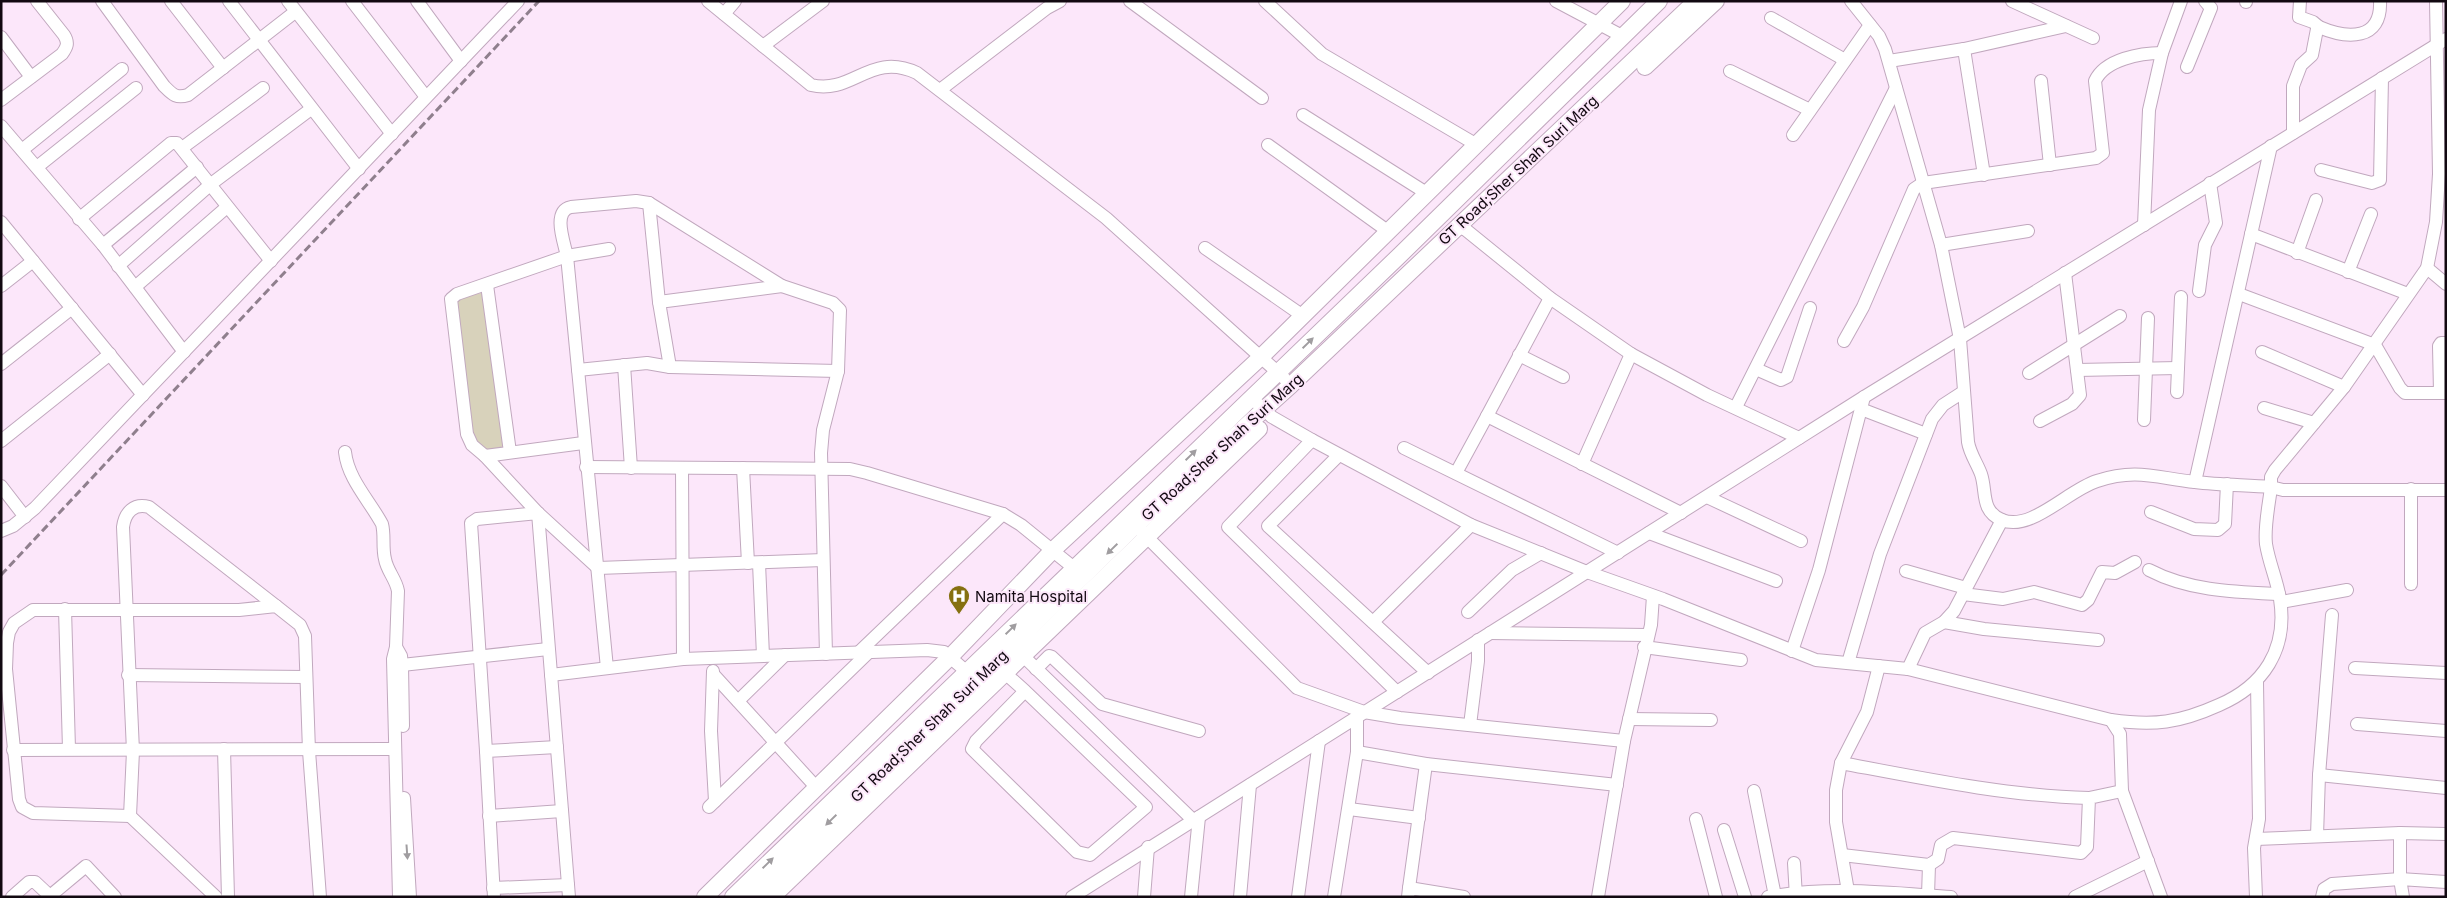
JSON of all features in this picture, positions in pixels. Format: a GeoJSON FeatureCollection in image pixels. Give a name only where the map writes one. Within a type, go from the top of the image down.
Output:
{"type":"FeatureCollection","features":[{"type":"Feature","properties":{"kind":"main road"},"geometry":{"type":"LineString","coordinates":[[705,897],[951,656],[1053,550],[1260,358],[1622,1]]}},
{"type":"Feature","properties":{"kind":"main road","name":"GT Road;Sher Shah Suri Marg"},"geometry":{"type":"LineString","coordinates":[[733,897],[1277,373],[1658,1]]}},
{"type":"Feature","properties":{"kind":"main road","name":"GT Road;Sher Shah Suri Marg"},"geometry":{"type":"LineString","coordinates":[[752,897],[1017,651],[1141,531],[1267,414],[1291,384],[1462,228],[1696,1]]}},
{"type":"Feature","properties":{"kind":"main road"},"geometry":{"type":"LineString","coordinates":[[1267,414],[1462,228],[1716,1]]}},
{"type":"Feature","properties":{"kind":"main road"},"geometry":{"type":"LineString","coordinates":[[772,897],[1005,673],[1017,651]]}},
{"type":"Feature","properties":{"kind":"street"},"geometry":{"type":"LineString","coordinates":[[1,100],[62,54],[67,48],[68,40],[38,1]]}},
{"type":"Feature","properties":{"kind":"street"},"geometry":{"type":"LineString","coordinates":[[102,1],[173,95],[180,97],[188,95],[258,41],[292,6],[392,134]]}},
{"type":"Feature","properties":{"kind":"street"},"geometry":{"type":"LineString","coordinates":[[171,1],[223,68]]}},
{"type":"Feature","properties":{"kind":"street"},"geometry":{"type":"LineString","coordinates":[[229,1],[258,41],[359,169]]}},
{"type":"Feature","properties":{"kind":"street"},"geometry":{"type":"LineString","coordinates":[[352,1],[426,97]]}},
{"type":"Feature","properties":{"kind":"street"},"geometry":{"type":"LineString","coordinates":[[417,1],[461,61]]}},
{"type":"Feature","properties":{"kind":"street"},"geometry":{"type":"LineString","coordinates":[[1,532],[25,517],[518,1]]}},
{"type":"Feature","properties":{"kind":"street"},"geometry":{"type":"LineString","coordinates":[[708,1],[811,85],[828,87],[881,67],[894,65],[917,73],[1106,218],[1291,384]]}},
{"type":"Feature","properties":{"kind":"street"},"geometry":{"type":"LineString","coordinates":[[724,14],[735,1]]}},
{"type":"Feature","properties":{"kind":"street"},"geometry":{"type":"LineString","coordinates":[[763,46],[823,1]]}},
{"type":"Feature","properties":{"kind":"street"},"geometry":{"type":"LineString","coordinates":[[940,90],[1047,8],[1060,1]]}},
{"type":"Feature","properties":{"kind":"street"},"geometry":{"type":"LineString","coordinates":[[1130,1],[1262,98]]}},
{"type":"Feature","properties":{"kind":"street"},"geometry":{"type":"LineString","coordinates":[[1265,1],[1322,54],[1477,145]]}},
{"type":"Feature","properties":{"kind":"street"},"geometry":{"type":"LineString","coordinates":[[1556,1],[1622,36]]}},
{"type":"Feature","properties":{"kind":"street"},"geometry":{"type":"LineString","coordinates":[[1851,1],[1878,36],[1889,61],[1941,245],[1960,339],[1963,392],[1970,451],[1982,476],[1984,501],[1995,516],[2002,520],[2025,521],[2083,486],[2113,476],[2145,473],[2195,482],[2271,487],[2283,490],[2446,490]]}},
{"type":"Feature","properties":{"kind":"street"},"geometry":{"type":"LineString","coordinates":[[2012,1],[2093,38]]}},
{"type":"Feature","properties":{"kind":"street"},"geometry":{"type":"LineString","coordinates":[[2144,225],[2149,110],[2162,52],[2181,1]]}},
{"type":"Feature","properties":{"kind":"street"},"geometry":{"type":"LineString","coordinates":[[2187,67],[2211,8],[2205,1]]}},
{"type":"Feature","properties":{"kind":"street"},"geometry":{"type":"LineString","coordinates":[[2300,1],[2299,18],[2313,22],[2328,31],[2362,33],[2377,24],[2380,14],[2380,1]]}},
{"type":"Feature","properties":{"kind":"street"},"geometry":{"type":"LineString","coordinates":[[1252,396],[1267,414],[1312,440],[1471,524],[1587,572],[1816,660],[1908,669],[2111,720],[2142,725],[2181,719],[2226,702],[2257,682],[2269,666],[2277,648],[2280,627],[2280,598],[2266,543],[2271,478],[2275,470],[2375,345],[2427,268],[2441,221],[2442,41],[2436,1]]}},
{"type":"Feature","properties":{"kind":"street"},"geometry":{"type":"LineString","coordinates":[[1771,18],[1845,60]]}},
{"type":"Feature","properties":{"kind":"street"},"geometry":{"type":"LineString","coordinates":[[1793,134],[1870,25]]}},
{"type":"Feature","properties":{"kind":"street"},"geometry":{"type":"LineString","coordinates":[[1889,61],[1964,49],[2066,26]]}},
{"type":"Feature","properties":{"kind":"street"},"geometry":{"type":"LineString","coordinates":[[2293,133],[2293,86],[2301,65],[2312,55],[2319,27]]}},
{"type":"Feature","properties":{"kind":"street"},"geometry":{"type":"LineString","coordinates":[[1,37],[31,77]]}},
{"type":"Feature","properties":{"kind":"street"},"geometry":{"type":"LineString","coordinates":[[1072,897],[1093,890],[1148,847],[1196,819],[1799,438],[1862,403],[2065,273],[2442,41]]}},
{"type":"Feature","properties":{"kind":"street"},"geometry":{"type":"LineString","coordinates":[[1964,49],[1984,174]]}},
{"type":"Feature","properties":{"kind":"street"},"geometry":{"type":"LineString","coordinates":[[1844,341],[1863,307],[1914,189],[1923,183],[2096,158],[2103,153],[2095,80],[2111,66],[2130,57],[2148,52],[2162,52]]}},
{"type":"Feature","properties":{"kind":"street"},"geometry":{"type":"LineString","coordinates":[[22,150],[122,68]]}},
{"type":"Feature","properties":{"kind":"street"},"geometry":{"type":"LineString","coordinates":[[1730,71],[1810,110]]}},
{"type":"Feature","properties":{"kind":"street"},"geometry":{"type":"LineString","coordinates":[[2321,170],[2372,183],[2380,180],[2382,78]]}},
{"type":"Feature","properties":{"kind":"street"},"geometry":{"type":"LineString","coordinates":[[2041,80],[2050,165]]}},
{"type":"Feature","properties":{"kind":"street"},"geometry":{"type":"LineString","coordinates":[[36,167],[136,88]]}},
{"type":"Feature","properties":{"kind":"street"},"geometry":{"type":"LineString","coordinates":[[182,148],[263,88]]}},
{"type":"Feature","properties":{"kind":"street"},"geometry":{"type":"LineString","coordinates":[[1736,407],[1896,88]]}},
{"type":"Feature","properties":{"kind":"street"},"geometry":{"type":"LineString","coordinates":[[118,266],[211,184],[311,109]]}},
{"type":"Feature","properties":{"kind":"street"},"geometry":{"type":"LineString","coordinates":[[1303,115],[1428,194]]}},
{"type":"Feature","properties":{"kind":"street"},"geometry":{"type":"LineString","coordinates":[[1,126],[103,245],[184,352]]}},
{"type":"Feature","properties":{"kind":"street"},"geometry":{"type":"LineString","coordinates":[[79,219],[171,143],[177,143],[271,261]]}},
{"type":"Feature","properties":{"kind":"street"},"geometry":{"type":"LineString","coordinates":[[1268,145],[1389,232]]}},
{"type":"Feature","properties":{"kind":"street"},"geometry":{"type":"LineString","coordinates":[[2195,482],[2271,146]]}},
{"type":"Feature","properties":{"kind":"street"},"geometry":{"type":"LineString","coordinates":[[103,245],[197,167]]}},
{"type":"Feature","properties":{"kind":"street"},"geometry":{"type":"LineString","coordinates":[[2199,291],[2205,245],[2216,223],[2210,183]]}},
{"type":"Feature","properties":{"kind":"street"},"geometry":{"type":"LineString","coordinates":[[2297,253],[2316,200]]}},
{"type":"Feature","properties":{"kind":"street"},"geometry":{"type":"LineString","coordinates":[[607,668],[598,568],[583,443],[567,256],[560,219],[565,208],[636,201],[649,203],[782,286],[833,303],[840,310],[838,371],[823,430],[821,468],[826,654]]}},
{"type":"Feature","properties":{"kind":"street"},"geometry":{"type":"LineString","coordinates":[[649,203],[659,302],[670,367]]}},
{"type":"Feature","properties":{"kind":"street"},"geometry":{"type":"LineString","coordinates":[[135,287],[227,207]]}},
{"type":"Feature","properties":{"kind":"street"},"geometry":{"type":"LineString","coordinates":[[2348,272],[2371,214]]}},
{"type":"Feature","properties":{"kind":"street"},"geometry":{"type":"LineString","coordinates":[[1,222],[143,395]]}},
{"type":"Feature","properties":{"kind":"street"},"geometry":{"type":"LineString","coordinates":[[1462,228],[1550,298],[1631,354],[1799,438]]}},
{"type":"Feature","properties":{"kind":"street"},"geometry":{"type":"LineString","coordinates":[[1941,245],[2028,231]]}},
{"type":"Feature","properties":{"kind":"street"},"geometry":{"type":"LineString","coordinates":[[2251,234],[2408,294]]}},
{"type":"Feature","properties":{"kind":"street"},"geometry":{"type":"LineString","coordinates":[[1206,248],[1303,316]]}},
{"type":"Feature","properties":{"kind":"street"},"geometry":{"type":"LineString","coordinates":[[609,249],[567,256],[454,296],[451,304],[467,434],[472,445],[485,456],[538,513],[598,568],[823,560]]}},
{"type":"Feature","properties":{"kind":"street"},"geometry":{"type":"LineString","coordinates":[[1,286],[33,261]]}},
{"type":"Feature","properties":{"kind":"street"},"geometry":{"type":"LineString","coordinates":[[2427,268],[2446,284]]}},
{"type":"Feature","properties":{"kind":"street"},"geometry":{"type":"LineString","coordinates":[[2040,420],[2072,404],[2079,398],[2065,273]]}},
{"type":"Feature","properties":{"kind":"street"},"geometry":{"type":"LineString","coordinates":[[486,285],[510,452]]}},
{"type":"Feature","properties":{"kind":"street"},"geometry":{"type":"LineString","coordinates":[[659,302],[782,286]]}},
{"type":"Feature","properties":{"kind":"street"},"geometry":{"type":"LineString","coordinates":[[2239,294],[2375,345],[2402,390],[2408,394],[2443,393],[2439,346],[2441,343],[2446,343]]}},
{"type":"Feature","properties":{"kind":"street"},"geometry":{"type":"LineString","coordinates":[[2177,392],[2181,297]]}},
{"type":"Feature","properties":{"kind":"street"},"geometry":{"type":"LineString","coordinates":[[1456,473],[1550,298]]}},
{"type":"Feature","properties":{"kind":"street"},"geometry":{"type":"LineString","coordinates":[[1,364],[72,308]]}},
{"type":"Feature","properties":{"kind":"street"},"geometry":{"type":"LineString","coordinates":[[1756,369],[1781,380],[1787,377],[1810,308]]}},
{"type":"Feature","properties":{"kind":"street"},"geometry":{"type":"LineString","coordinates":[[2029,373],[2120,316]]}},
{"type":"Feature","properties":{"kind":"street"},"geometry":{"type":"LineString","coordinates":[[2144,420],[2148,318]]}},
{"type":"Feature","properties":{"kind":"street"},"geometry":{"type":"LineString","coordinates":[[2262,352],[2344,386]]}},
{"type":"Feature","properties":{"kind":"street"},"geometry":{"type":"LineString","coordinates":[[1,441],[110,354]]}},
{"type":"Feature","properties":{"kind":"street"},"geometry":{"type":"LineString","coordinates":[[1582,464],[1631,354]]}},
{"type":"Feature","properties":{"kind":"street"},"geometry":{"type":"LineString","coordinates":[[1519,355],[1563,377]]}},
{"type":"Feature","properties":{"kind":"street"},"geometry":{"type":"LineString","coordinates":[[578,370],[647,363],[670,367],[838,371]]}},
{"type":"Feature","properties":{"kind":"street"},"geometry":{"type":"LineString","coordinates":[[624,365],[631,468]]}},
{"type":"Feature","properties":{"kind":"street"},"geometry":{"type":"LineString","coordinates":[[2077,370],[2178,368]]}},
{"type":"Feature","properties":{"kind":"street"},"geometry":{"type":"LineString","coordinates":[[1848,663],[1880,554],[1932,419],[1943,405],[1963,392]]}},
{"type":"Feature","properties":{"kind":"street"},"geometry":{"type":"LineString","coordinates":[[1862,403],[1926,434]]}},
{"type":"Feature","properties":{"kind":"street"},"geometry":{"type":"LineString","coordinates":[[1792,651],[1819,570],[1862,403]]}},
{"type":"Feature","properties":{"kind":"street"},"geometry":{"type":"LineString","coordinates":[[2264,408],[2314,423]]}},
{"type":"Feature","properties":{"kind":"street"},"geometry":{"type":"LineString","coordinates":[[1487,416],[1681,513]]}},
{"type":"Feature","properties":{"kind":"street"},"geometry":{"type":"LineString","coordinates":[[1312,440],[1228,527],[1397,692]]}},
{"type":"Feature","properties":{"kind":"street"},"geometry":{"type":"LineString","coordinates":[[485,456],[583,443]]}},
{"type":"Feature","properties":{"kind":"street"},"geometry":{"type":"LineString","coordinates":[[1404,448],[1618,553]]}},
{"type":"Feature","properties":{"kind":"street"},"geometry":{"type":"LineString","coordinates":[[344,452],[352,477],[377,516],[384,531],[385,561],[397,584],[398,592],[396,648],[393,659],[399,897]]}},
{"type":"Feature","properties":{"kind":"street"},"geometry":{"type":"LineString","coordinates":[[1339,454],[1268,526],[1428,673]]}},
{"type":"Feature","properties":{"kind":"street"},"geometry":{"type":"LineString","coordinates":[[586,467],[821,468],[867,473],[1004,514],[1021,524],[1074,568]]}},
{"type":"Feature","properties":{"kind":"street"},"geometry":{"type":"LineString","coordinates":[[682,468],[681,566],[683,659]]}},
{"type":"Feature","properties":{"kind":"street"},"geometry":{"type":"LineString","coordinates":[[743,468],[763,656]]}},
{"type":"Feature","properties":{"kind":"street"},"geometry":{"type":"LineString","coordinates":[[2151,512],[2194,529],[2218,530],[2225,524],[2227,484]]}},
{"type":"Feature","properties":{"kind":"street"},"geometry":{"type":"LineString","coordinates":[[1,486],[25,517]]}},
{"type":"Feature","properties":{"kind":"street"},"geometry":{"type":"LineString","coordinates":[[2411,489],[2411,584]]}},
{"type":"Feature","properties":{"kind":"street"},"geometry":{"type":"LineString","coordinates":[[1707,497],[1801,541]]}},
{"type":"Feature","properties":{"kind":"street"},"geometry":{"type":"LineString","coordinates":[[130,816],[133,751],[128,675],[123,527],[127,514],[142,506],[149,508],[300,625],[305,636],[309,751],[320,897]]}},
{"type":"Feature","properties":{"kind":"street"},"geometry":{"type":"LineString","coordinates":[[538,513],[569,891],[494,893],[481,657],[471,523],[478,519],[538,513]]}},
{"type":"Feature","properties":{"kind":"street"},"geometry":{"type":"LineString","coordinates":[[714,657],[711,730],[712,804],[1004,514]]}},
{"type":"Feature","properties":{"kind":"street"},"geometry":{"type":"LineString","coordinates":[[1908,669],[1925,632],[1944,622],[1954,611],[2002,520]]}},
{"type":"Feature","properties":{"kind":"street"},"geometry":{"type":"LineString","coordinates":[[1373,622],[1471,524]]}},
{"type":"Feature","properties":{"kind":"street"},"geometry":{"type":"LineString","coordinates":[[1141,531],[1297,688],[1360,714],[1624,741]]}},
{"type":"Feature","properties":{"kind":"street"},"geometry":{"type":"LineString","coordinates":[[1649,533],[1776,581]]}},
{"type":"Feature","properties":{"kind":"street"},"geometry":{"type":"LineString","coordinates":[[1468,612],[1512,570],[1541,553]]}},
{"type":"Feature","properties":{"kind":"street"},"geometry":{"type":"LineString","coordinates":[[1906,571],[1964,591],[2003,599],[2034,592],[2082,605],[2088,600],[2102,572],[2115,573],[2135,562]]}},
{"type":"Feature","properties":{"kind":"street"},"geometry":{"type":"LineString","coordinates":[[2149,570],[2170,580],[2213,590],[2280,598],[2346,590]]}},
{"type":"Feature","properties":{"kind":"street"},"geometry":{"type":"LineString","coordinates":[[1598,897],[1624,741],[1651,625],[1653,596]]}},
{"type":"Feature","properties":{"kind":"street"},"geometry":{"type":"LineString","coordinates":[[216,897],[130,816],[33,813],[27,811],[19,799],[13,750],[6,669],[8,632],[14,622],[33,610],[239,610],[276,606]]}},
{"type":"Feature","properties":{"kind":"street"},"geometry":{"type":"LineString","coordinates":[[65,609],[69,749]]}},
{"type":"Feature","properties":{"kind":"street"},"geometry":{"type":"LineString","coordinates":[[2317,836],[2319,775],[2332,615]]}},
{"type":"Feature","properties":{"kind":"street"},"geometry":{"type":"LineString","coordinates":[[1944,622],[1984,629],[2098,640]]}},
{"type":"Feature","properties":{"kind":"street"},"geometry":{"type":"LineString","coordinates":[[1490,633],[1646,641],[1741,660]]}},
{"type":"Feature","properties":{"kind":"street"},"geometry":{"type":"LineString","coordinates":[[1470,725],[1478,661],[1478,640]]}},
{"type":"Feature","properties":{"kind":"street"},"geometry":{"type":"LineString","coordinates":[[396,648],[401,656],[402,665],[404,810],[410,897]]}},
{"type":"Feature","properties":{"kind":"street"},"geometry":{"type":"LineString","coordinates":[[402,665],[548,649]]}},
{"type":"Feature","properties":{"kind":"street"},"geometry":{"type":"LineString","coordinates":[[551,674],[714,657],[937,650],[951,656],[967,672]]}},
{"type":"Feature","properties":{"kind":"street"},"geometry":{"type":"LineString","coordinates":[[1017,651],[1196,819]]}},
{"type":"Feature","properties":{"kind":"street"},"geometry":{"type":"LineString","coordinates":[[738,701],[784,655]]}},
{"type":"Feature","properties":{"kind":"street"},"geometry":{"type":"LineString","coordinates":[[1036,669],[1049,656],[1052,656],[1102,704],[1199,731]]}},
{"type":"Feature","properties":{"kind":"street"},"geometry":{"type":"LineString","coordinates":[[1849,894],[1836,806],[1841,763],[1867,712],[1879,666]]}},
{"type":"Feature","properties":{"kind":"street"},"geometry":{"type":"LineString","coordinates":[[2355,668],[2446,673]]}},
{"type":"Feature","properties":{"kind":"street"},"geometry":{"type":"LineString","coordinates":[[1005,673],[1025,691],[1146,807],[1090,855],[1077,852],[972,749],[976,741],[1025,691]]}},
{"type":"Feature","properties":{"kind":"street"},"geometry":{"type":"LineString","coordinates":[[713,674],[816,787]]}},
{"type":"Feature","properties":{"kind":"street"},"geometry":{"type":"LineString","coordinates":[[128,675],[305,677]]}},
{"type":"Feature","properties":{"kind":"street"},"geometry":{"type":"LineString","coordinates":[[2256,897],[2254,859],[2259,819],[2257,682]]}},
{"type":"Feature","properties":{"kind":"street"},"geometry":{"type":"LineString","coordinates":[[1078,709],[1092,696]]}},
{"type":"Feature","properties":{"kind":"street"},"geometry":{"type":"LineString","coordinates":[[1334,897],[1349,809],[1360,714]]}},
{"type":"Feature","properties":{"kind":"street"},"geometry":{"type":"LineString","coordinates":[[1629,719],[1711,720]]}},
{"type":"Feature","properties":{"kind":"street"},"geometry":{"type":"LineString","coordinates":[[2111,720],[2120,734],[2122,791],[2160,897]]}},
{"type":"Feature","properties":{"kind":"street"},"geometry":{"type":"LineString","coordinates":[[2357,724],[2446,731]]}},
{"type":"Feature","properties":{"kind":"street"},"geometry":{"type":"LineString","coordinates":[[1298,897],[1319,741]]}},
{"type":"Feature","properties":{"kind":"street"},"geometry":{"type":"LineString","coordinates":[[486,751],[557,747]]}},
{"type":"Feature","properties":{"kind":"street"},"geometry":{"type":"LineString","coordinates":[[13,750],[133,751],[224,749],[309,751],[395,749]]}},
{"type":"Feature","properties":{"kind":"street"},"geometry":{"type":"LineString","coordinates":[[224,749],[228,897]]}},
{"type":"Feature","properties":{"kind":"street"},"geometry":{"type":"LineString","coordinates":[[1357,752],[1426,764],[1617,785]]}},
{"type":"Feature","properties":{"kind":"street"},"geometry":{"type":"LineString","coordinates":[[1841,763],[1994,788],[2089,798],[2122,791]]}},
{"type":"Feature","properties":{"kind":"street"},"geometry":{"type":"LineString","coordinates":[[1426,764],[1408,892],[1464,897]]}},
{"type":"Feature","properties":{"kind":"street"},"geometry":{"type":"LineString","coordinates":[[2319,775],[2446,788]]}},
{"type":"Feature","properties":{"kind":"street"},"geometry":{"type":"LineString","coordinates":[[1240,897],[1250,785]]}},
{"type":"Feature","properties":{"kind":"street"},"geometry":{"type":"LineString","coordinates":[[1754,791],[1772,896],[1849,894],[1951,897]]}},
{"type":"Feature","properties":{"kind":"street"},"geometry":{"type":"LineString","coordinates":[[1842,855],[1929,865],[1938,860],[1941,845],[1953,838],[2081,854],[2087,847],[2089,798]]}},
{"type":"Feature","properties":{"kind":"street"},"geometry":{"type":"LineString","coordinates":[[1349,809],[1419,818]]}},
{"type":"Feature","properties":{"kind":"street"},"geometry":{"type":"LineString","coordinates":[[489,816],[562,811]]}},
{"type":"Feature","properties":{"kind":"street"},"geometry":{"type":"LineString","coordinates":[[1191,897],[1196,819]]}},
{"type":"Feature","properties":{"kind":"street"},"geometry":{"type":"LineString","coordinates":[[1696,819],[1716,897]]}},
{"type":"Feature","properties":{"kind":"street"},"geometry":{"type":"LineString","coordinates":[[1724,830],[1744,897]]}},
{"type":"Feature","properties":{"kind":"street"},"geometry":{"type":"LineString","coordinates":[[2256,839],[2400,833],[2446,834]]}},
{"type":"Feature","properties":{"kind":"street"},"geometry":{"type":"LineString","coordinates":[[2400,833],[2400,879],[2403,897]]}},
{"type":"Feature","properties":{"kind":"street"},"geometry":{"type":"LineString","coordinates":[[1144,897],[1148,847]]}},
{"type":"Feature","properties":{"kind":"street"},"geometry":{"type":"LineString","coordinates":[[1794,862],[1796,895]]}},
{"type":"Feature","properties":{"kind":"street"},"geometry":{"type":"LineString","coordinates":[[2075,897],[2148,862]]}},
{"type":"Feature","properties":{"kind":"street"},"geometry":{"type":"LineString","coordinates":[[1928,895],[1929,865]]}},
{"type":"Feature","properties":{"kind":"street"},"geometry":{"type":"LineString","coordinates":[[12,897],[29,882],[35,882],[51,896],[86,866],[115,897]]}},
{"type":"Feature","properties":{"kind":"street"},"geometry":{"type":"LineString","coordinates":[[2322,897],[2324,889],[2332,884],[2400,879],[2446,882]]}},
{"type":"Feature","properties":{"kind":"shaded area"},"geometry":{"type":"Polygon","coordinates":[[[485,292],[504,446],[488,451],[474,444],[455,299],[485,292]]]}},
{"type":"Feature","properties":{"kind":"railway"},"geometry":{"type":"LineString","coordinates":[[1,575],[539,1]]}},
{"type":"Feature","properties":{"kind":"place","name":"Namita Hospital"},"geometry":{"type":"Point","coordinates":[959,615]}}]}
